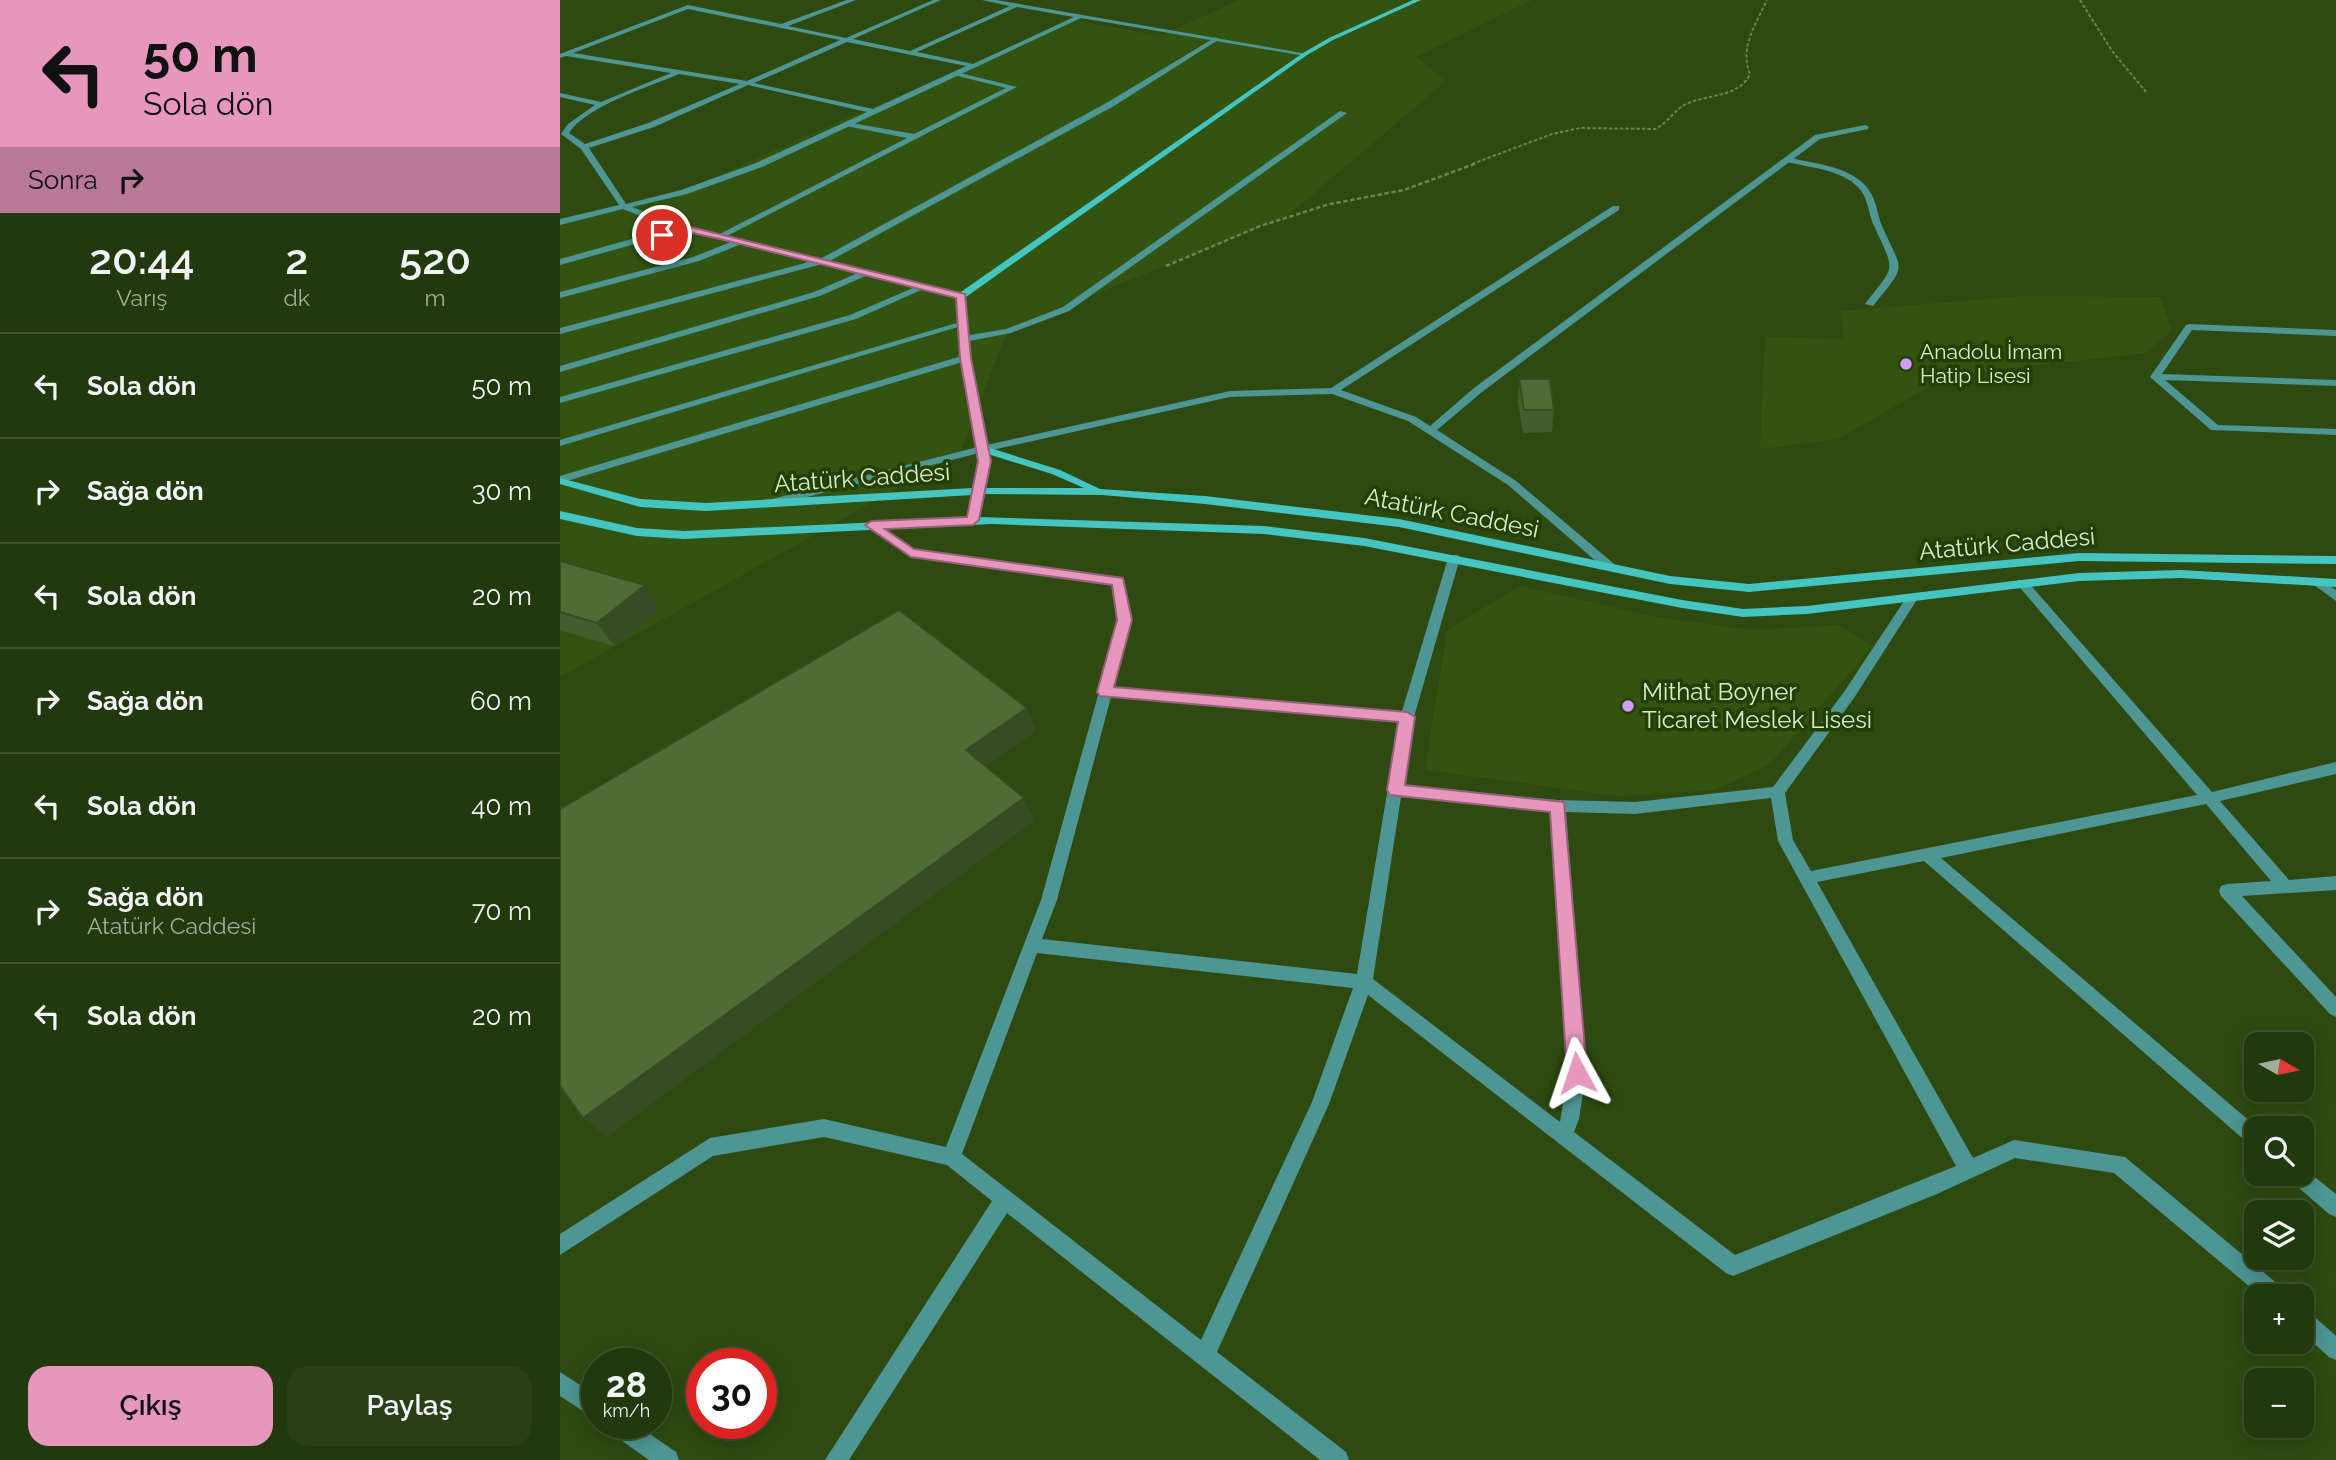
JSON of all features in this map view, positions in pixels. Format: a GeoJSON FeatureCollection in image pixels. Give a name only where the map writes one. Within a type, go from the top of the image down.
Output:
{"type":"FeatureCollection","features":[{"type":"Feature","properties":{"kind":"main road"},"geometry":{"type":"LineString","coordinates":[[973,520],[984,461],[965,358],[961,296],[1305,54],[1331,39],[1418,0]]}},
{"type":"Feature","properties":{"kind":"main road"},"geometry":{"type":"LineString","coordinates":[[982,449],[1056,471],[1102,492]]}},
{"type":"Feature","properties":{"kind":"main road","name":"Atatürk Caddesi"},"geometry":{"type":"LineString","coordinates":[[560,480],[640,503],[706,507],[980,491],[1102,492],[1337,513],[1412,525],[1670,580],[1749,588],[2079,557],[2336,560]]}},
{"type":"Feature","properties":{"kind":"main road","name":"Atatürk Caddesi"},"geometry":{"type":"LineString","coordinates":[[560,515],[637,532],[684,535],[973,520],[1088,521],[1264,530],[1364,542],[1730,612],[1773,613],[2022,583],[2139,574],[2336,583]]}},
{"type":"Feature","properties":{"kind":"street"},"geometry":{"type":"LineString","coordinates":[[780,27],[853,0]]}},
{"type":"Feature","properties":{"kind":"street"},"geometry":{"type":"LineString","coordinates":[[584,147],[642,129],[938,0]]}},
{"type":"Feature","properties":{"kind":"street"},"geometry":{"type":"LineString","coordinates":[[985,0],[1305,54]]}},
{"type":"Feature","properties":{"kind":"street"},"geometry":{"type":"LineString","coordinates":[[911,53],[1017,5]]}},
{"type":"Feature","properties":{"kind":"street"},"geometry":{"type":"LineString","coordinates":[[562,55],[688,7],[974,66]]}},
{"type":"Feature","properties":{"kind":"street"},"geometry":{"type":"LineString","coordinates":[[560,222],[730,177],[1081,16]]}},
{"type":"Feature","properties":{"kind":"street"},"geometry":{"type":"LineString","coordinates":[[560,331],[822,261],[1111,104],[1216,39]]}},
{"type":"Feature","properties":{"kind":"street"},"geometry":{"type":"LineString","coordinates":[[562,55],[747,83],[875,111]]}},
{"type":"Feature","properties":{"kind":"street"},"geometry":{"type":"LineString","coordinates":[[679,72],[604,105],[572,122],[562,134],[584,147],[624,207],[682,228],[961,296]]}},
{"type":"Feature","properties":{"kind":"street"},"geometry":{"type":"LineString","coordinates":[[720,236],[1013,87],[956,74]]}},
{"type":"Feature","properties":{"kind":"street"},"geometry":{"type":"LineString","coordinates":[[560,95],[604,105]]}},
{"type":"Feature","properties":{"kind":"street"},"geometry":{"type":"LineString","coordinates":[[964,339],[1029,326],[1066,309],[1343,113]]}},
{"type":"Feature","properties":{"kind":"street"},"geometry":{"type":"LineString","coordinates":[[849,124],[915,137]]}},
{"type":"Feature","properties":{"kind":"street"},"geometry":{"type":"LineString","coordinates":[[1430,431],[1478,390],[1818,137],[1865,127]]}},
{"type":"Feature","properties":{"kind":"street"},"geometry":{"type":"LineString","coordinates":[[1790,160],[1847,177],[1864,189],[1897,264],[1896,271],[1870,304]]}},
{"type":"Feature","properties":{"kind":"street"},"geometry":{"type":"LineString","coordinates":[[1333,391],[1616,208]]}},
{"type":"Feature","properties":{"kind":"street"},"geometry":{"type":"LineString","coordinates":[[560,262],[682,228]]}},
{"type":"Feature","properties":{"kind":"street"},"geometry":{"type":"LineString","coordinates":[[560,295],[696,259],[741,241]]}},
{"type":"Feature","properties":{"kind":"street"},"geometry":{"type":"LineString","coordinates":[[560,369],[817,294],[867,272]]}},
{"type":"Feature","properties":{"kind":"street"},"geometry":{"type":"LineString","coordinates":[[560,400],[853,317],[923,287]]}},
{"type":"Feature","properties":{"kind":"street"},"geometry":{"type":"LineString","coordinates":[[560,443],[962,324]]}},
{"type":"Feature","properties":{"kind":"street"},"geometry":{"type":"LineString","coordinates":[[2155,377],[2189,327],[2336,333]]}},
{"type":"Feature","properties":{"kind":"street"},"geometry":{"type":"LineString","coordinates":[[560,480],[965,358]]}},
{"type":"Feature","properties":{"kind":"street"},"geometry":{"type":"LineString","coordinates":[[2155,377],[2336,383]]}},
{"type":"Feature","properties":{"kind":"street"},"geometry":{"type":"LineString","coordinates":[[2155,377],[2215,428],[2336,432]]}},
{"type":"Feature","properties":{"kind":"street"},"geometry":{"type":"LineString","coordinates":[[758,506],[982,449],[1230,394],[1333,391],[1412,419],[1512,483],[1609,566]]}},
{"type":"Feature","properties":{"kind":"street"},"geometry":{"type":"LineString","coordinates":[[872,525],[911,553],[1118,581],[1125,620],[1049,900],[950,1157]]}},
{"type":"Feature","properties":{"kind":"street"},"geometry":{"type":"LineString","coordinates":[[1205,1355],[1320,1104],[1364,982],[1407,717],[1454,558]]}},
{"type":"Feature","properties":{"kind":"street"},"geometry":{"type":"LineString","coordinates":[[2318,582],[2336,597]]}},
{"type":"Feature","properties":{"kind":"street"},"geometry":{"type":"LineString","coordinates":[[2022,583],[2286,887]]}},
{"type":"Feature","properties":{"kind":"street"},"geometry":{"type":"LineString","coordinates":[[1395,790],[1558,806],[1635,808],[1777,792],[1849,695],[1912,598]]}},
{"type":"Feature","properties":{"kind":"street"},"geometry":{"type":"LineString","coordinates":[[1105,692],[1407,717]]}},
{"type":"Feature","properties":{"kind":"street"},"geometry":{"type":"LineString","coordinates":[[1807,878],[2209,798],[2336,768]]}},
{"type":"Feature","properties":{"kind":"street"},"geometry":{"type":"LineString","coordinates":[[1777,792],[1786,841],[1969,1170]]}},
{"type":"Feature","properties":{"kind":"street"},"geometry":{"type":"LineString","coordinates":[[1558,806],[1577,1073],[1570,1119],[1563,1136]]}},
{"type":"Feature","properties":{"kind":"street"},"geometry":{"type":"LineString","coordinates":[[1926,854],[2244,1128]]}},
{"type":"Feature","properties":{"kind":"street"},"geometry":{"type":"LineString","coordinates":[[2336,883],[2227,891],[2336,1009]]}},
{"type":"Feature","properties":{"kind":"street"},"geometry":{"type":"LineString","coordinates":[[1032,945],[1364,982],[1733,1266],[2014,1149],[2118,1164],[2262,1284]]}},
{"type":"Feature","properties":{"kind":"street"},"geometry":{"type":"LineString","coordinates":[[560,1245],[710,1147],[824,1128],[950,1157],[1338,1460]]}},
{"type":"Feature","properties":{"kind":"street"},"geometry":{"type":"LineString","coordinates":[[2312,1186],[2336,1207]]}},
{"type":"Feature","properties":{"kind":"street"},"geometry":{"type":"LineString","coordinates":[[836,1460],[1005,1199]]}},
{"type":"Feature","properties":{"kind":"street"},"geometry":{"type":"LineString","coordinates":[[2314,1330],[2336,1350]]}},
{"type":"Feature","properties":{"kind":"street"},"geometry":{"type":"LineString","coordinates":[[560,1383],[581,1398]]}},
{"type":"Feature","properties":{"kind":"street"},"geometry":{"type":"LineString","coordinates":[[638,1439],[668,1460]]}},
{"type":"Feature","properties":{"kind":"path"},"geometry":{"type":"LineString","coordinates":[[1162,268],[1260,226],[1330,204],[1404,190],[1552,134],[1580,128],[1637,131],[1660,127],[1684,105],[1734,90],[1746,83],[1750,74],[1745,64],[1744,52],[1767,0]]}},
{"type":"Feature","properties":{"kind":"path"},"geometry":{"type":"LineString","coordinates":[[2080,0],[2112,51],[2147,93]]}},
{"type":"Feature","properties":{"kind":"shaded area"},"geometry":{"type":"Polygon","coordinates":[[[1239,0],[1532,0],[1416,57],[1446,81],[1286,217],[1008,329],[960,453],[560,677],[560,220],[682,191],[1071,20],[1160,36],[1239,0]]]}},
{"type":"Feature","properties":{"kind":"shaded area","name":"Anadolu İmam Hatip Lisesi"},"geometry":{"type":"Polygon","coordinates":[[[2023,296],[2160,297],[2172,330],[2147,353],[1949,375],[1838,439],[1760,449],[1765,337],[1844,339],[1840,311],[2023,296]]]}},
{"type":"Feature","properties":{"kind":"shaded area","name":"Mithat Boyner Ticaret Meslek Lisesi"},"geometry":{"type":"Polygon","coordinates":[[[1520,586],[1656,617],[1751,630],[1838,625],[1873,646],[1769,765],[1714,790],[1619,796],[1425,770],[1447,630],[1520,586]]]}},
{"type":"Feature","properties":{"kind":"building"},"geometry":{"type":"Polygon","coordinates":[[[1519,379],[1550,379],[1554,410],[1524,410],[1519,379]]]}},
{"type":"Feature","properties":{"kind":"building"},"geometry":{"type":"Polygon","coordinates":[[[560,561],[645,585],[597,623],[560,612],[560,561]]]}},
{"type":"Feature","properties":{"kind":"building"},"geometry":{"type":"Polygon","coordinates":[[[899,610],[1027,708],[966,750],[1024,798],[583,1118],[560,1086],[560,809],[899,610]]]}},
{"type":"Feature","properties":{"kind":"place","name":"Anadolu İmam Hatip Lisesi"},"geometry":{"type":"Point","coordinates":[1906,364]}},
{"type":"Feature","properties":{"kind":"place","name":"Mithat Boyner Ticaret Meslek Lisesi"},"geometry":{"type":"Point","coordinates":[1628,706]}},
{"type":"Feature","properties":{"kind":"route"},"geometry":{"type":"LineString","coordinates":[[662,235],[682,228],[961,296],[965,358],[984,461],[973,520],[872,525],[911,553],[1118,581],[1125,620],[1105,692],[1407,717],[1395,790],[1558,806],[1577,1073]]}}]}
